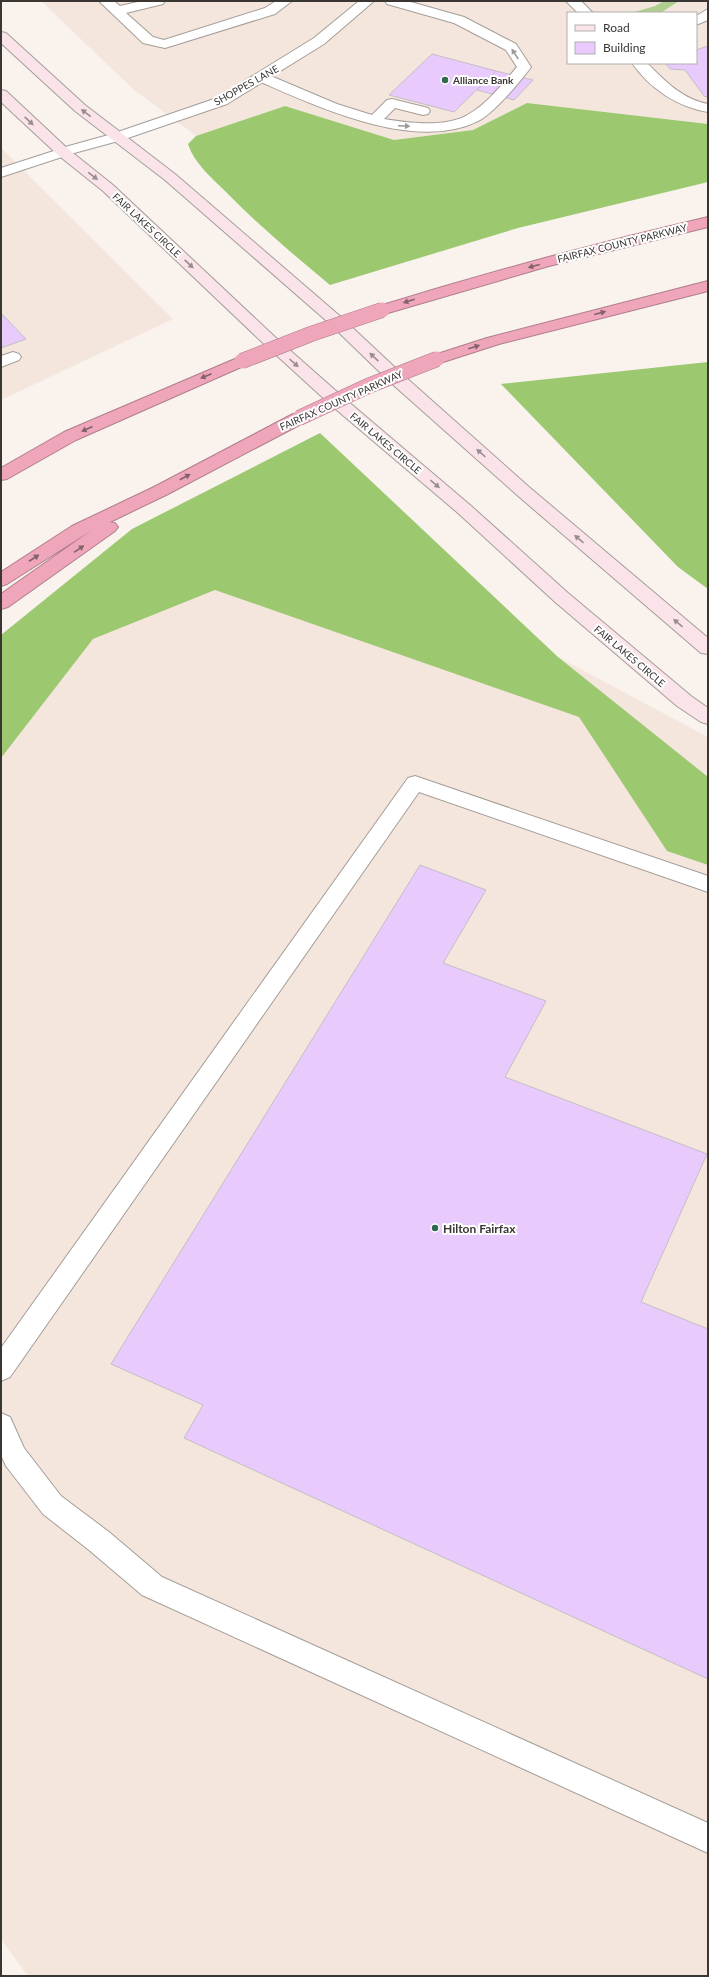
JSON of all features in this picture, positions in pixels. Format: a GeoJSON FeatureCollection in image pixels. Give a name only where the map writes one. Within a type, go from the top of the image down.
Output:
{"type":"FeatureCollection","features":[{"type":"Feature","properties":{"kind":"highway","name":"FAIRFAX COUNTY PARKWAY"},"geometry":{"type":"LineString","coordinates":[[1,475],[70,436],[242,361],[311,334],[456,286],[658,233],[708,222]]}},
{"type":"Feature","properties":{"kind":"highway","name":"FAIRFAX COUNTY PARKWAY"},"geometry":{"type":"LineString","coordinates":[[1,580],[78,530],[160,491],[299,418],[368,386],[437,359],[493,341],[708,286]]}},
{"type":"Feature","properties":{"kind":"highway"},"geometry":{"type":"LineString","coordinates":[[1,603],[160,491]]}},
{"type":"Feature","properties":{"kind":"street"},"geometry":{"type":"LineString","coordinates":[[106,1],[148,40],[165,44],[270,11],[285,1]]}},
{"type":"Feature","properties":{"kind":"street"},"geometry":{"type":"LineString","coordinates":[[117,11],[158,1]]}},
{"type":"Feature","properties":{"kind":"street","name":"SHOPPES LANE"},"geometry":{"type":"LineString","coordinates":[[1,173],[63,152],[117,137],[222,101],[319,41],[367,1]]}},
{"type":"Feature","properties":{"kind":"street"},"geometry":{"type":"LineString","coordinates":[[261,77],[328,106],[352,114],[396,126],[444,128],[474,118],[506,88],[524,67],[511,47],[459,20],[392,1]]}},
{"type":"Feature","properties":{"kind":"street"},"geometry":{"type":"LineString","coordinates":[[573,1],[585,12]]}},
{"type":"Feature","properties":{"kind":"street"},"geometry":{"type":"LineString","coordinates":[[697,20],[704,17],[708,12]]}},
{"type":"Feature","properties":{"kind":"street"},"geometry":{"type":"LineString","coordinates":[[1,36],[78,107],[170,177],[334,320],[396,378],[523,490],[708,648]]}},
{"type":"Feature","properties":{"kind":"street"},"geometry":{"type":"LineString","coordinates":[[640,64],[678,99],[686,104],[708,108]]}},
{"type":"Feature","properties":{"kind":"street","name":"FAIR LAKES CIRCLE"},"geometry":{"type":"LineString","coordinates":[[1,94],[63,152],[108,188],[269,340],[338,402],[464,509],[561,598],[684,701],[708,718]]}},
{"type":"Feature","properties":{"kind":"street"},"geometry":{"type":"LineString","coordinates":[[375,120],[392,103],[423,111]]}},
{"type":"Feature","properties":{"kind":"street"},"geometry":{"type":"LineString","coordinates":[[1,1369],[415,783],[708,884]]}},
{"type":"Feature","properties":{"kind":"street"},"geometry":{"type":"LineString","coordinates":[[1,1426],[15,1457],[52,1505],[99,1541],[152,1586],[708,1838]]}},
{"type":"Feature","properties":{"kind":"shaded area"},"geometry":{"type":"Polygon","coordinates":[[[41,1],[708,1],[708,124],[527,103],[473,130],[394,140],[285,106],[196,136],[133,89],[41,1]]]}},
{"type":"Feature","properties":{"kind":"shaded area"},"geometry":{"type":"Polygon","coordinates":[[[1,148],[173,319],[1,400],[1,148]]]}},
{"type":"Feature","properties":{"kind":"shaded area"},"geometry":{"type":"Polygon","coordinates":[[[215,590],[558,657],[708,737],[708,1976],[28,1976],[1,1939],[1,726],[93,639],[215,590]]]}},
{"type":"Feature","properties":{"kind":"green space"},"geometry":{"type":"Polygon","coordinates":[[[664,1],[679,1],[662,12],[634,12],[655,6],[664,1]]]}},
{"type":"Feature","properties":{"kind":"green space"},"geometry":{"type":"Polygon","coordinates":[[[527,103],[708,124],[708,182],[518,228],[330,285],[263,228],[238,204],[199,164],[188,144],[196,136],[285,106],[394,140],[473,130],[527,103]]]}},
{"type":"Feature","properties":{"kind":"green space"},"geometry":{"type":"Polygon","coordinates":[[[708,362],[708,589],[678,567],[501,384],[708,362]]]}},
{"type":"Feature","properties":{"kind":"green space"},"geometry":{"type":"Polygon","coordinates":[[[320,433],[558,657],[708,777],[708,865],[667,851],[579,717],[215,590],[93,639],[1,758],[1,635],[132,529],[320,433]]]}},
{"type":"Feature","properties":{"kind":"building"},"geometry":{"type":"Polygon","coordinates":[[[708,46],[708,96],[705,97],[685,70],[670,69],[666,64],[697,64],[697,50],[708,46]]]}},
{"type":"Feature","properties":{"kind":"building","name":"Alliance Bank"},"geometry":{"type":"Polygon","coordinates":[[[432,54],[496,71],[454,112],[389,95],[432,54]]]}},
{"type":"Feature","properties":{"kind":"building"},"geometry":{"type":"Polygon","coordinates":[[[496,71],[533,80],[514,100],[477,90],[496,71]]]}},
{"type":"Feature","properties":{"kind":"building"},"geometry":{"type":"Polygon","coordinates":[[[1,313],[26,339],[1,348],[1,313]]]}},
{"type":"Feature","properties":{"kind":"building","name":"Hilton Fairfax"},"geometry":{"type":"Polygon","coordinates":[[[420,865],[486,890],[443,963],[546,1001],[505,1077],[707,1154],[641,1302],[708,1329],[708,1679],[184,1438],[203,1405],[111,1364],[420,865]]]}},
{"type":"Feature","properties":{"kind":"place","name":"Alliance Bank"},"geometry":{"type":"Point","coordinates":[445,80]}},
{"type":"Feature","properties":{"kind":"place","name":"Hilton Fairfax"},"geometry":{"type":"Point","coordinates":[435,1228]}}]}
